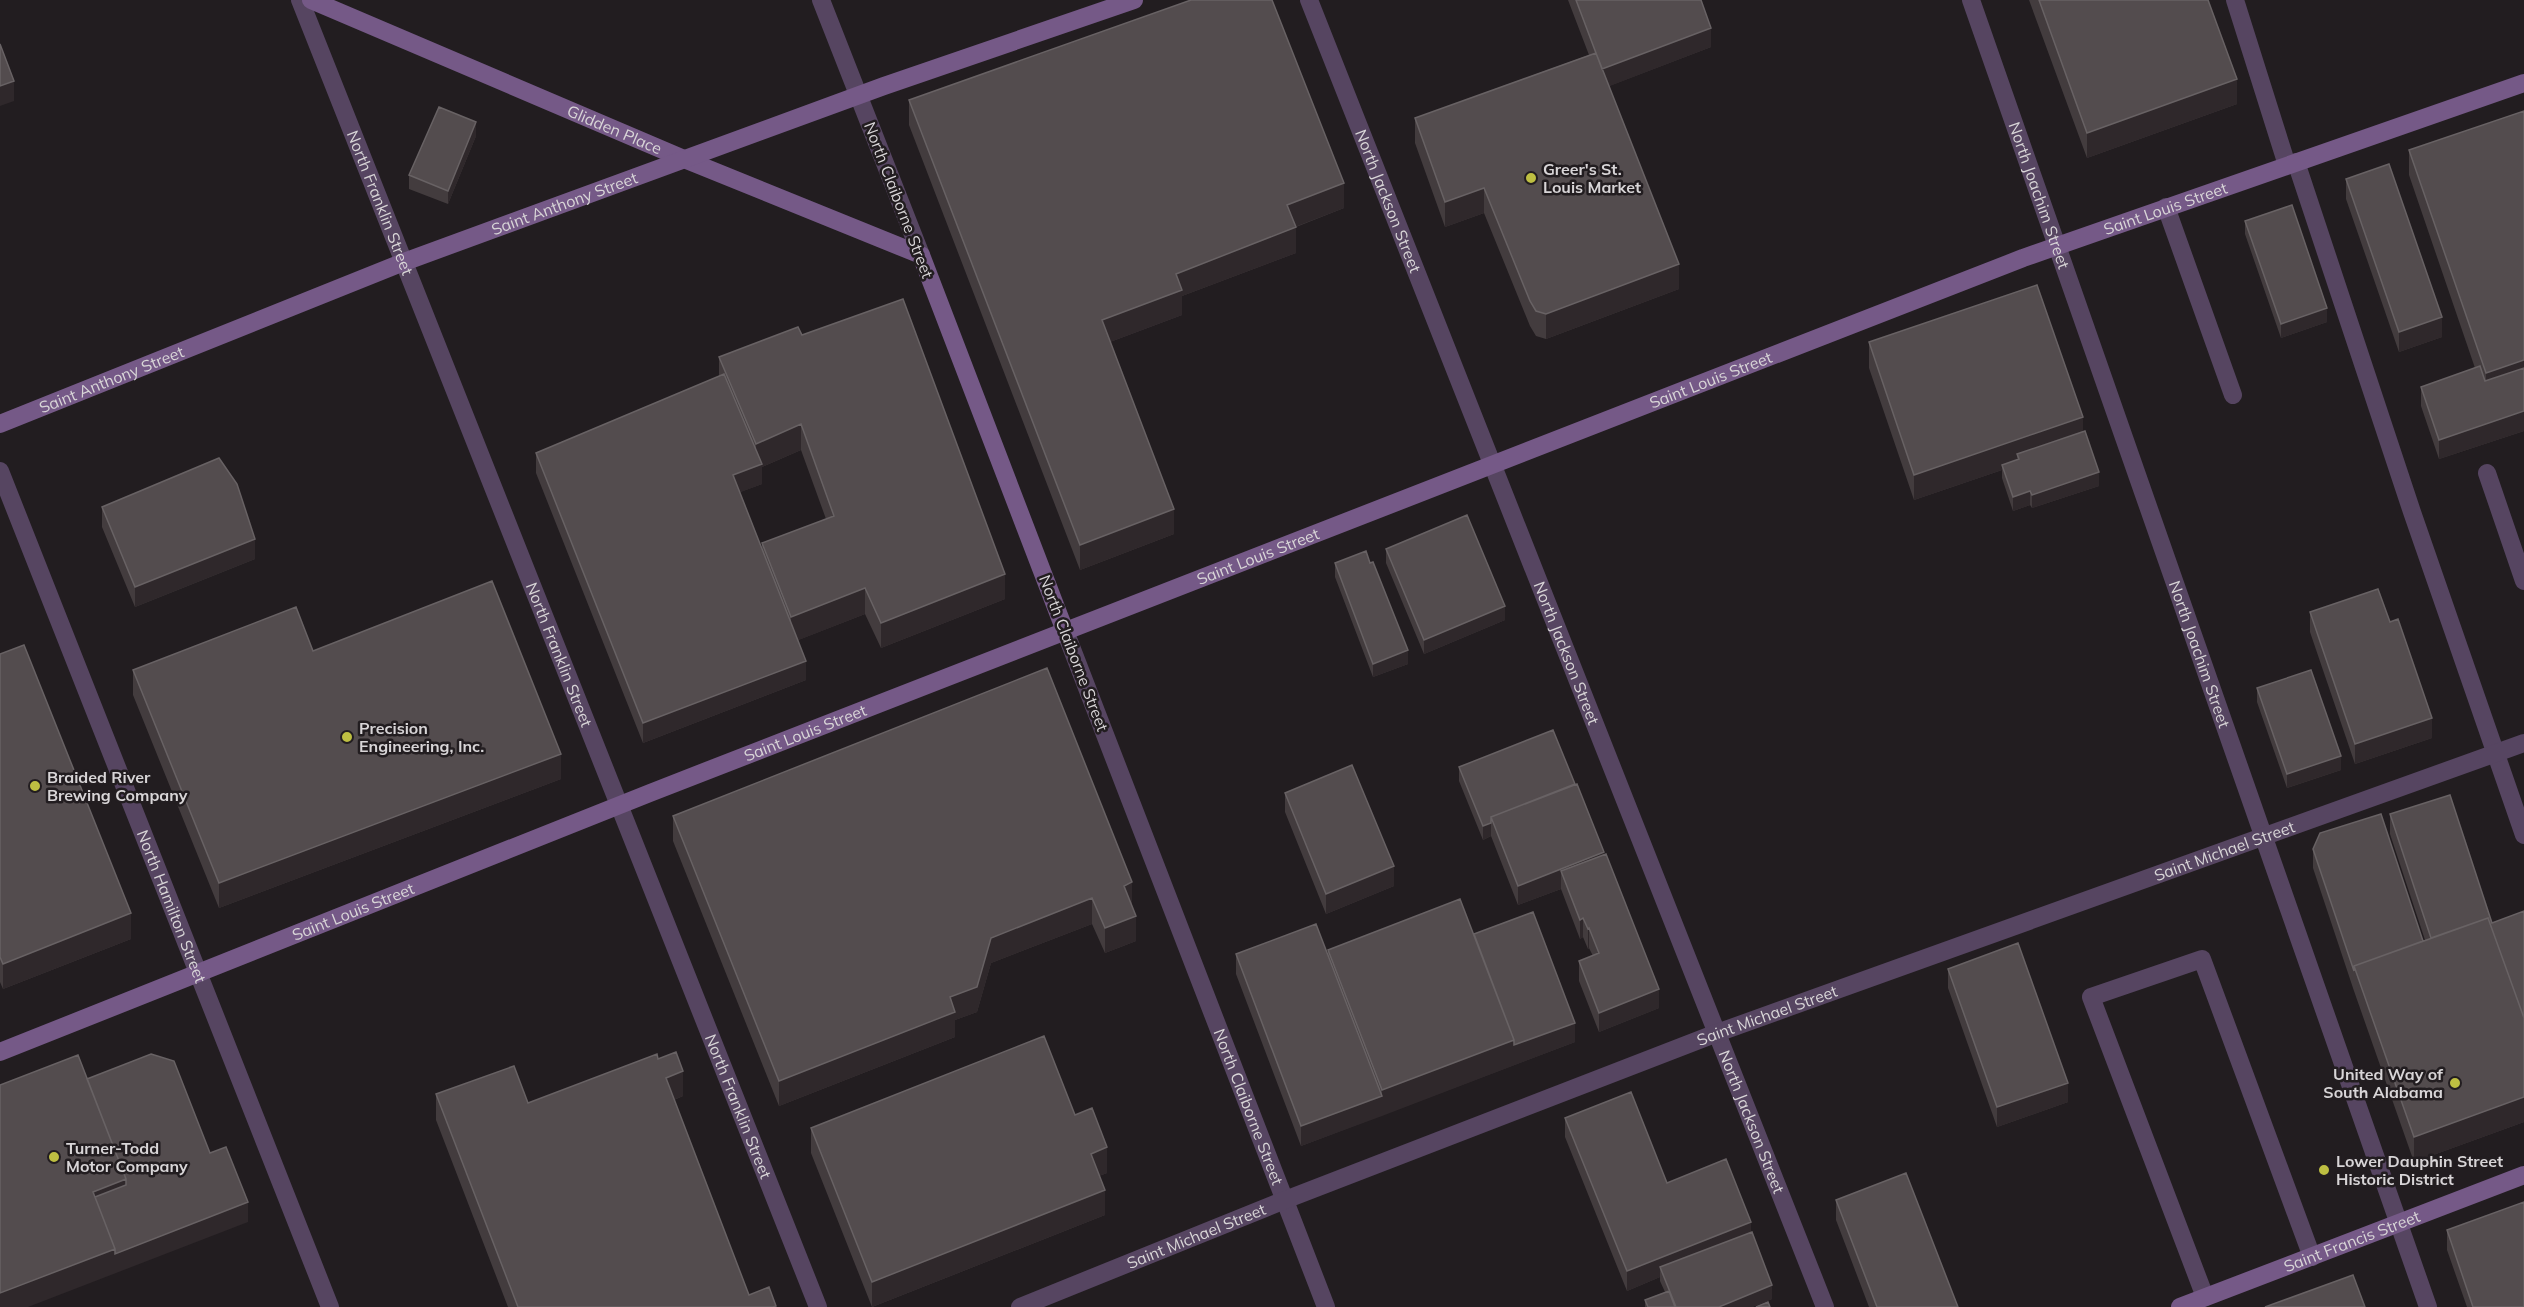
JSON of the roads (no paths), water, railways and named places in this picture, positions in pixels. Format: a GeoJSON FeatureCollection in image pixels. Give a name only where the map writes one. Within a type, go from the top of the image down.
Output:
{"type":"FeatureCollection","features":[{"type":"Feature","properties":{"kind":"street","name":"North Franklin Street"},"geometry":{"type":"LineString","coordinates":[[300,0],[818,1307]]}},
{"type":"Feature","properties":{"kind":"street","name":"Glidden Place"},"geometry":{"type":"LineString","coordinates":[[311,0],[684,159],[921,255]]}},
{"type":"Feature","properties":{"kind":"street","name":"North Claiborne Street"},"geometry":{"type":"LineString","coordinates":[[821,0],[1326,1307]]}},
{"type":"Feature","properties":{"kind":"street","name":"Saint Anthony Street"},"geometry":{"type":"LineString","coordinates":[[0,423],[404,262],[859,96],[1134,0]]}},
{"type":"Feature","properties":{"kind":"street","name":"North Jackson Street"},"geometry":{"type":"LineString","coordinates":[[1309,0],[1824,1307]]}},
{"type":"Feature","properties":{"kind":"street","name":"North Joachim Street"},"geometry":{"type":"LineString","coordinates":[[1971,0],[2428,1307]]}},
{"type":"Feature","properties":{"kind":"street"},"geometry":{"type":"LineString","coordinates":[[2235,0],[2498,753],[2524,835]]}},
{"type":"Feature","properties":{"kind":"street","name":"Saint Louis Street"},"geometry":{"type":"LineString","coordinates":[[0,1052],[619,805],[1491,464],[2057,246],[2524,83]]}},
{"type":"Feature","properties":{"kind":"street"},"geometry":{"type":"LineString","coordinates":[[2166,207],[2233,395]]}},
{"type":"Feature","properties":{"kind":"street","name":"North Hamilton Street"},"geometry":{"type":"LineString","coordinates":[[0,471],[330,1307]]}},
{"type":"Feature","properties":{"kind":"street"},"geometry":{"type":"LineString","coordinates":[[2487,473],[2524,581]]}},
{"type":"Feature","properties":{"kind":"street","name":"Saint Michael Street"},"geometry":{"type":"LineString","coordinates":[[1020,1307],[1285,1200],[1717,1033],[2524,743]]}},
{"type":"Feature","properties":{"kind":"street"},"geometry":{"type":"LineString","coordinates":[[2205,1298],[2091,997],[2202,958],[2312,1257]]}},
{"type":"Feature","properties":{"kind":"street","name":"Saint Francis Street"},"geometry":{"type":"LineString","coordinates":[[2180,1307],[2524,1175]]}},
{"type":"Feature","properties":{"kind":"place","name":"Greer's St. Louis Market"},"geometry":{"type":"Point","coordinates":[1531,178]}},
{"type":"Feature","properties":{"kind":"place","name":"Precision Engineering, Inc."},"geometry":{"type":"Point","coordinates":[347,737]}},
{"type":"Feature","properties":{"kind":"place","name":"Braided River Brewing Company"},"geometry":{"type":"Point","coordinates":[35,786]}},
{"type":"Feature","properties":{"kind":"place","name":"United Way of South Alabama"},"geometry":{"type":"Point","coordinates":[2455,1083]}},
{"type":"Feature","properties":{"kind":"place","name":"Turner-Todd Motor Company"},"geometry":{"type":"Point","coordinates":[54,1157]}},
{"type":"Feature","properties":{"kind":"place","name":"Lower Dauphin Street Historic District"},"geometry":{"type":"Point","coordinates":[2324,1170]}}]}
